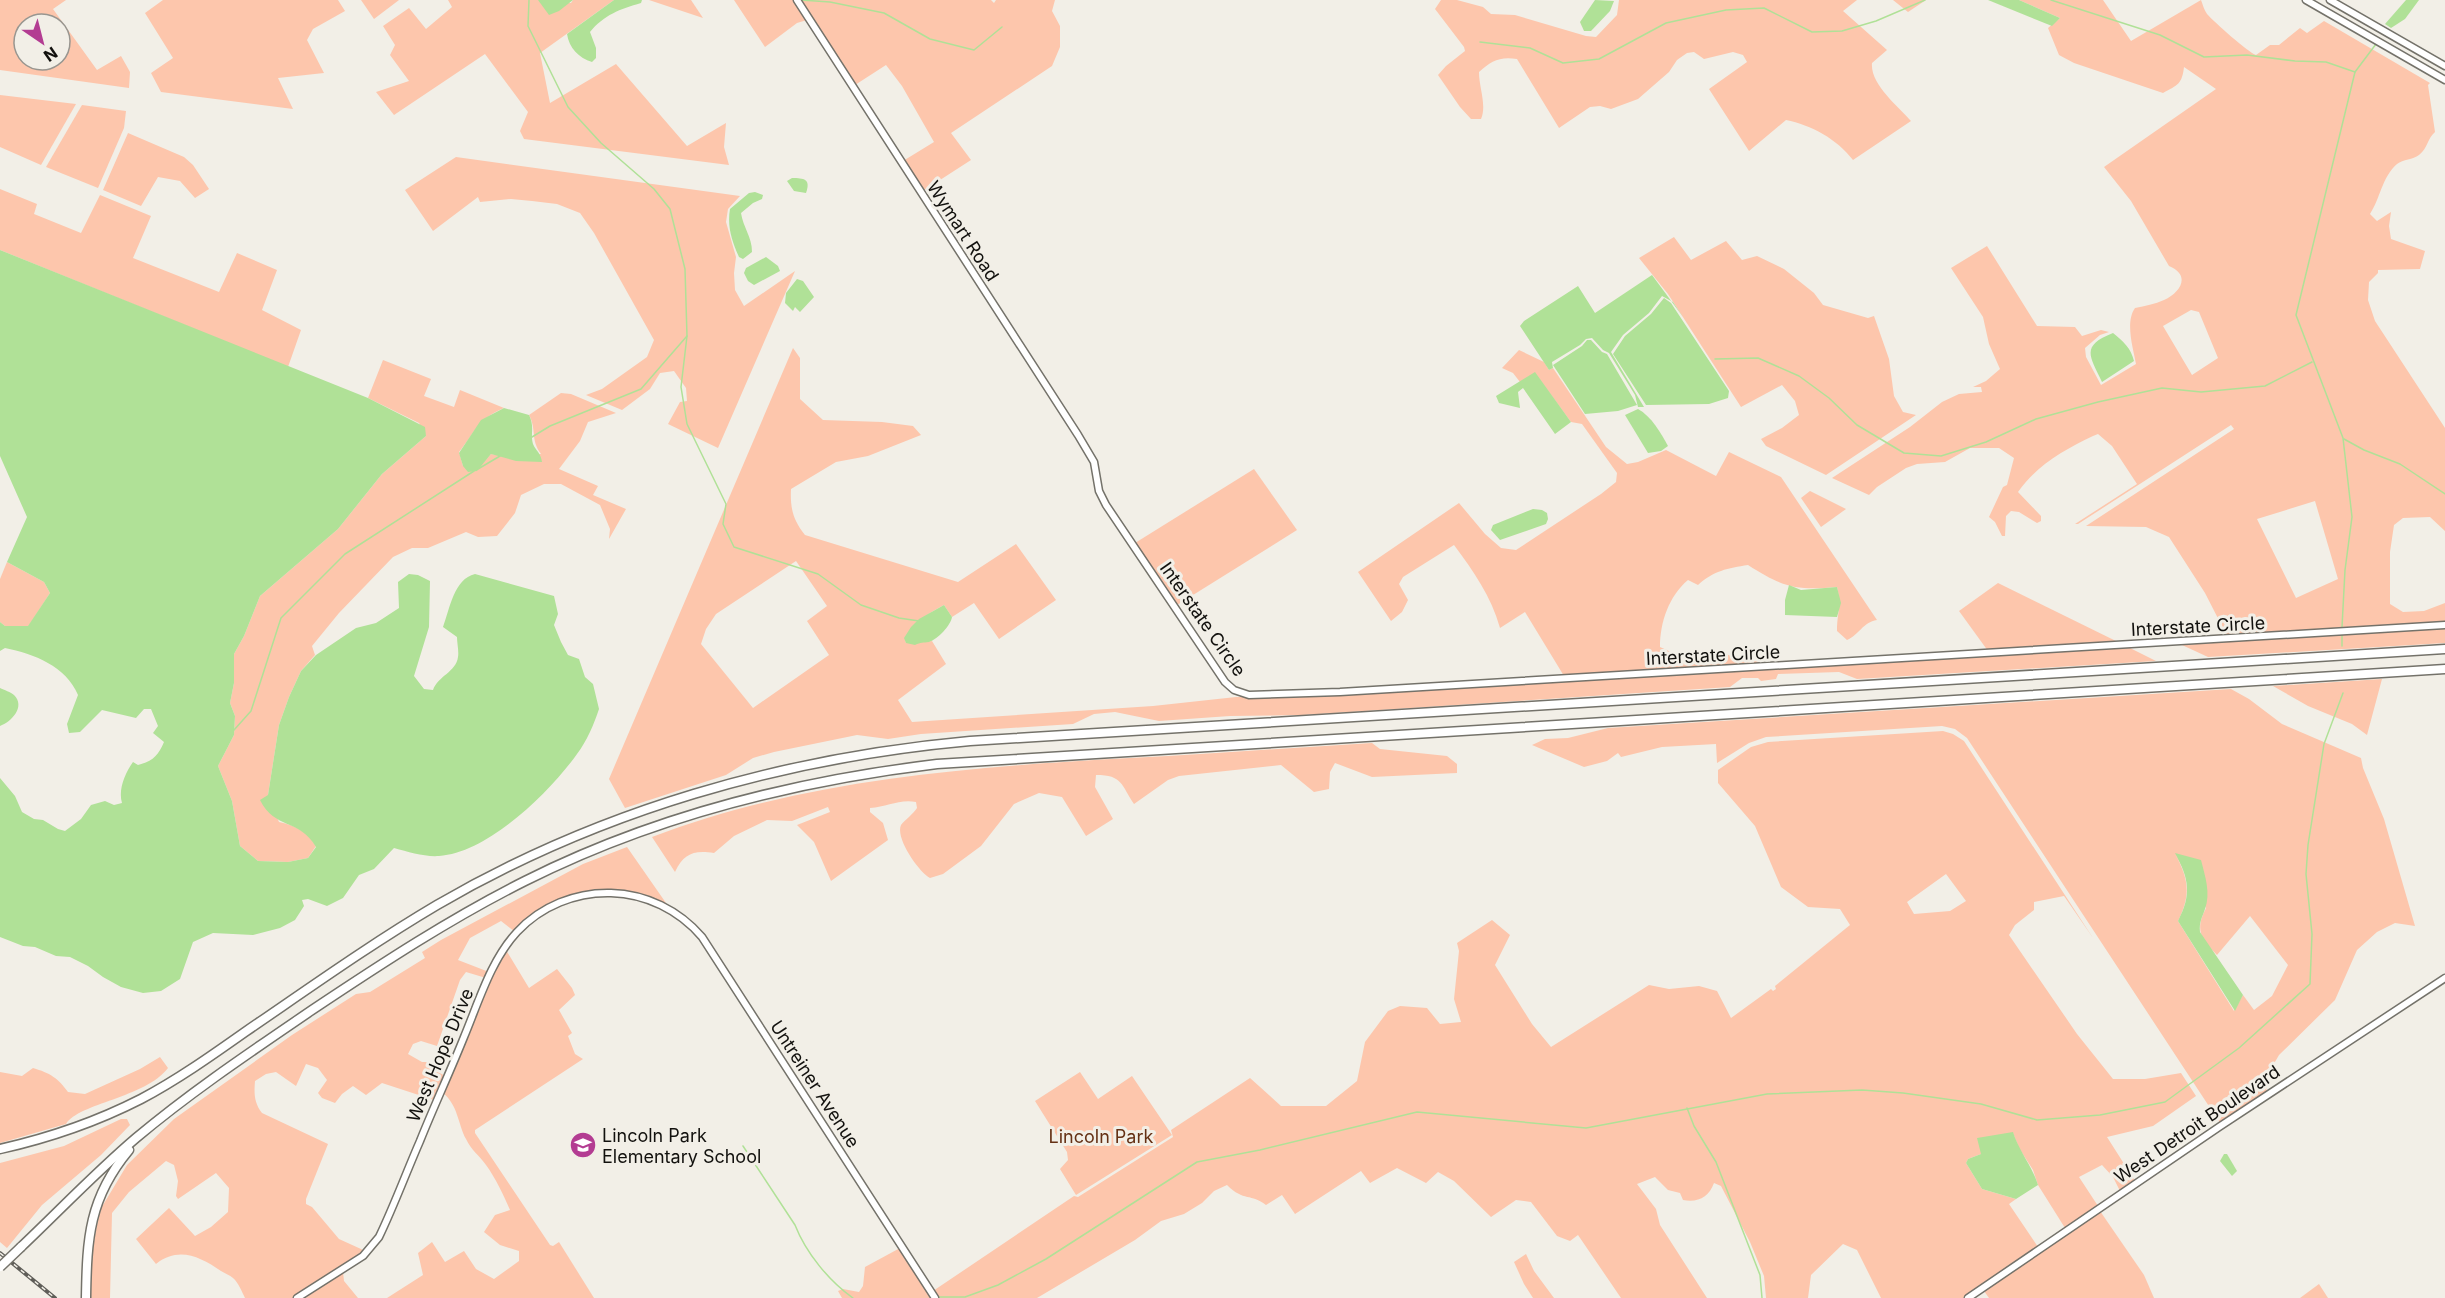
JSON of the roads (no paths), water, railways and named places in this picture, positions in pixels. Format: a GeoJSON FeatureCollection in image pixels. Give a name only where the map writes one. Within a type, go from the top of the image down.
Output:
{"type":"FeatureCollection","features":[{"type":"Feature","properties":{"kind":"highway"},"geometry":{"type":"LineString","coordinates":[[0,1149],[73,1128],[150,1094],[438,905],[534,855],[593,829],[660,804],[731,783],[823,761],[970,741],[2445,649]]}},
{"type":"Feature","properties":{"kind":"highway"},"geometry":{"type":"LineString","coordinates":[[0,1267],[149,1127],[230,1067],[401,951],[526,880],[602,847],[677,819],[776,790],[838,778],[937,764],[2445,669]]}},
{"type":"Feature","properties":{"kind":"highway"},"geometry":{"type":"LineString","coordinates":[[86,1298],[87,1241],[96,1206],[111,1175],[149,1127]]}},
{"type":"Feature","properties":{"kind":"street","name":"Wymart Road"},"geometry":{"type":"LineString","coordinates":[[797,0],[1078,435],[1094,462],[1098,481]]}},
{"type":"Feature","properties":{"kind":"street"},"geometry":{"type":"LineString","coordinates":[[2306,0],[2445,80]]}},
{"type":"Feature","properties":{"kind":"street"},"geometry":{"type":"LineString","coordinates":[[2330,0],[2445,66]]}},
{"type":"Feature","properties":{"kind":"street","name":"Interstate Circle"},"geometry":{"type":"LineString","coordinates":[[1098,481],[1099,491],[1106,506],[1225,682],[1233,690],[1249,695],[1475,685],[2445,625]]}},
{"type":"Feature","properties":{"kind":"street","name":"West Hope Drive"},"geometry":{"type":"LineString","coordinates":[[297,1298],[363,1256],[379,1237],[489,977],[499,957],[518,930],[547,908],[583,896],[620,894],[654,902]]}},
{"type":"Feature","properties":{"kind":"street","name":"Untreiner Avenue"},"geometry":{"type":"LineString","coordinates":[[654,902],[672,911],[691,925],[713,950],[934,1298]]}},
{"type":"Feature","properties":{"kind":"street","name":"West Detroit Boulevard"},"geometry":{"type":"LineString","coordinates":[[1968,1298],[2219,1127],[2445,978]]}},
{"type":"Feature","properties":{"kind":"waterway"},"geometry":{"type":"LineString","coordinates":[[529,0],[528,26],[568,107],[601,143],[654,189],[670,209],[685,269],[687,336],[641,389],[550,426],[532,437]]}},
{"type":"Feature","properties":{"kind":"waterway"},"geometry":{"type":"LineString","coordinates":[[801,0],[830,2],[884,13],[930,39],[974,50],[1002,27]]}},
{"type":"Feature","properties":{"kind":"waterway"},"geometry":{"type":"LineString","coordinates":[[1480,42],[1530,48],[1563,63],[1599,59],[1666,23],[1726,10],[1764,8],[1812,32],[1842,31],[1876,21],[1925,0]]}},
{"type":"Feature","properties":{"kind":"waterway"},"geometry":{"type":"LineString","coordinates":[[2051,0],[2160,35],[2204,57],[2247,55],[2326,62],[2355,72]]}},
{"type":"Feature","properties":{"kind":"waterway"},"geometry":{"type":"LineString","coordinates":[[2342,627],[2345,570],[2352,517],[2343,438],[2296,315],[2355,72],[2376,44]]}},
{"type":"Feature","properties":{"kind":"waterway"},"geometry":{"type":"LineString","coordinates":[[687,336],[681,387],[687,424],[726,504],[723,524],[734,547],[818,574],[861,605],[899,618],[919,621]]}},
{"type":"Feature","properties":{"kind":"waterway"},"geometry":{"type":"LineString","coordinates":[[1715,359],[1758,358],[1799,376],[1829,398],[1857,425],[1904,453],[1941,456],[1986,442],[2036,419],[2098,402],[2162,388],[2201,392],[2265,386],[2312,362]]}},
{"type":"Feature","properties":{"kind":"waterway"},"geometry":{"type":"LineString","coordinates":[[2344,439],[2364,450],[2400,464],[2445,494]]}},
{"type":"Feature","properties":{"kind":"waterway"},"geometry":{"type":"LineString","coordinates":[[478,469],[500,456]]}},
{"type":"Feature","properties":{"kind":"waterway"},"geometry":{"type":"LineString","coordinates":[[234,730],[251,711],[281,618],[345,554],[474,471]]}},
{"type":"Feature","properties":{"kind":"waterway"},"geometry":{"type":"LineString","coordinates":[[2342,635],[2342,646]]}},
{"type":"Feature","properties":{"kind":"waterway"},"geometry":{"type":"LineString","coordinates":[[939,1297],[965,1297],[998,1285],[1046,1259],[1197,1162],[1260,1150],[1417,1112],[1586,1128],[1767,1094],[1862,1090],[1903,1093],[1981,1104],[2037,1120],[2100,1115],[2165,1102],[2239,1048],[2310,984],[2312,934],[2306,874],[2308,845],[2324,744],[2343,693]]}},
{"type":"Feature","properties":{"kind":"waterway"},"geometry":{"type":"LineString","coordinates":[[1687,1108],[1694,1126],[1716,1162],[1760,1275],[1762,1298]]}},
{"type":"Feature","properties":{"kind":"waterway"},"geometry":{"type":"LineString","coordinates":[[743,1146],[795,1225],[812,1256],[827,1275],[853,1298]]}},
{"type":"Feature","properties":{"kind":"railway"},"geometry":{"type":"LineString","coordinates":[[0,1253],[55,1298]]}},
{"type":"Feature","properties":{"kind":"place","name":"Lincoln Park Elementary School"},"geometry":{"type":"Point","coordinates":[583,1145]}},
{"type":"Feature","properties":{"kind":"park label","name":"Lincoln Park"},"geometry":{"type":"Point","coordinates":[1101,1136]}}]}
